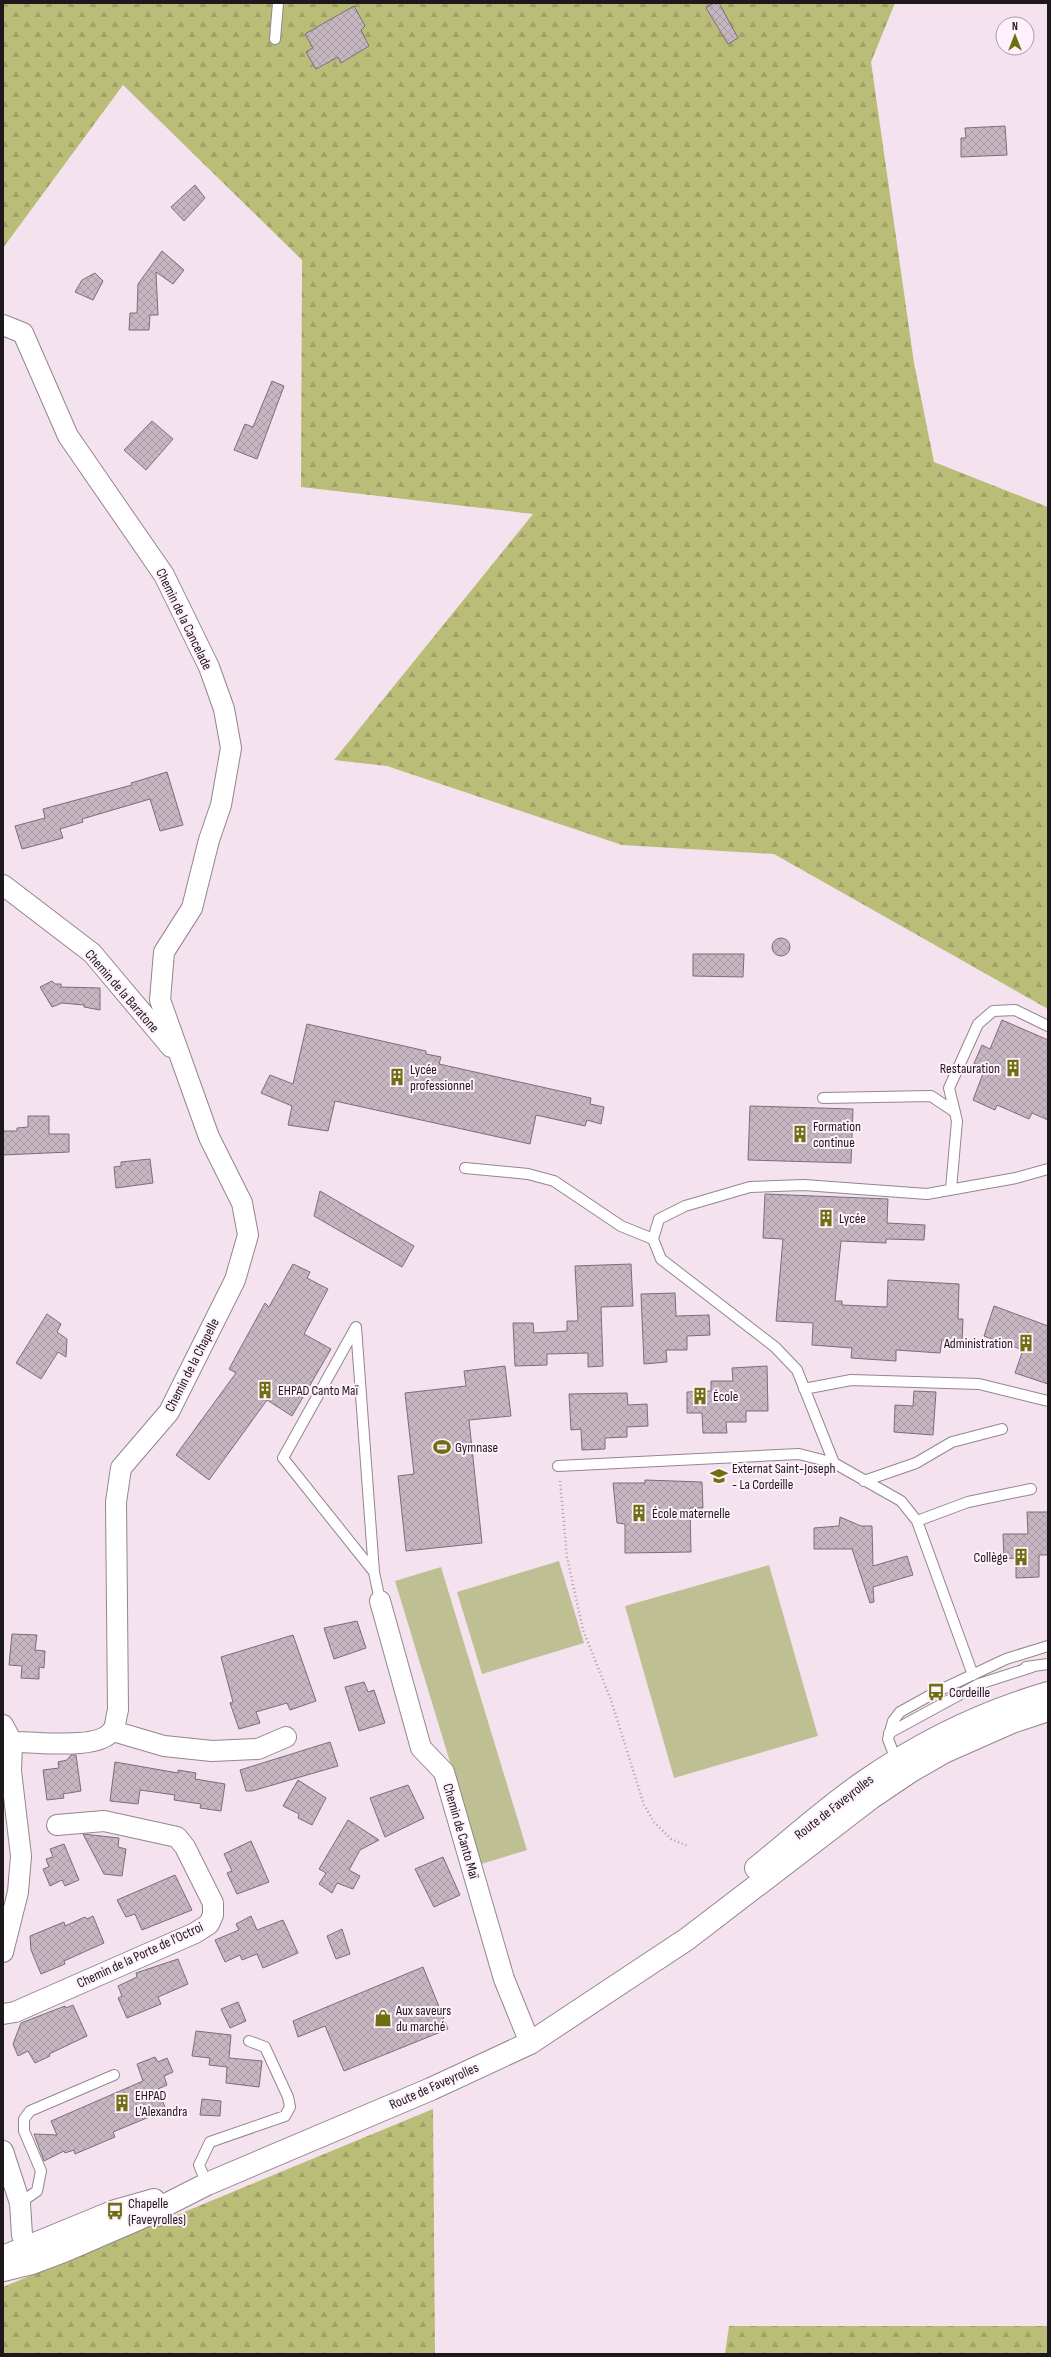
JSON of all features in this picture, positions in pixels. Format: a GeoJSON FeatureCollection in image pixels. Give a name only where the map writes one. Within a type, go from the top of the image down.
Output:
{"type":"FeatureCollection","features":[{"type":"Feature","properties":{"kind":"main road","name":"Route de Faveyrolles"},"geometry":{"type":"LineString","coordinates":[[647,1964],[684,1927],[864,1781],[931,1740],[1004,1706],[1048,1693]]}},
{"type":"Feature","properties":{"kind":"main road","name":"Route de Faveyrolles"},"geometry":{"type":"LineString","coordinates":[[3,2258],[29,2255],[138,2219],[207,2184],[431,2089],[530,2043],[647,1964],[687,1939],[871,1798],[911,1771],[944,1752],[1012,1722],[1048,1710]]}},
{"type":"Feature","properties":{"kind":"main road","name":"Route de Faveyrolles"},"geometry":{"type":"LineString","coordinates":[[3,2270],[29,2255]]}},
{"type":"Feature","properties":{"kind":"street","name":"Chemin de la Cancelade"},"geometry":{"type":"LineString","coordinates":[[3,325],[23,333],[68,436],[164,575],[209,667],[224,709],[231,748],[221,805],[209,840],[192,908]]}},
{"type":"Feature","properties":{"kind":"street","name":"Chemin de la Baratone"},"geometry":{"type":"LineString","coordinates":[[3,885],[92,953],[180,1058]]}},
{"type":"Feature","properties":{"kind":"street","name":"Chemin de la Chapelle"},"geometry":{"type":"LineString","coordinates":[[113,1731],[118,1710],[116,1502],[121,1468],[169,1412],[235,1280],[248,1235],[242,1203],[209,1137],[160,1000],[164,952],[192,908]]}},
{"type":"Feature","properties":{"kind":"street","name":"Chemin de Canto Maï"},"geometry":{"type":"LineString","coordinates":[[380,1601],[422,1748],[444,1772],[504,1979],[530,2043]]}},
{"type":"Feature","properties":{"kind":"street"},"geometry":{"type":"LineString","coordinates":[[3,1725],[12,1742],[11,1771],[22,1856],[18,1892],[3,1952]]}},
{"type":"Feature","properties":{"kind":"street"},"geometry":{"type":"LineString","coordinates":[[12,1742],[79,1744],[100,1741],[113,1731],[164,1746],[212,1751],[258,1749],[286,1737]]}},
{"type":"Feature","properties":{"kind":"street","name":"Chemin de la Porte de l'Octroi"},"geometry":{"type":"LineString","coordinates":[[3,2014],[15,2012],[195,1933],[209,1924],[212,1915],[212,1903],[185,1847],[177,1837],[104,1821],[57,1825]]}},
{"type":"Feature","properties":{"kind":"street"},"geometry":{"type":"LineString","coordinates":[[3,2151],[20,2203],[22,2235],[29,2255]]}},
{"type":"Feature","properties":{"kind":"lane"},"geometry":{"type":"LineString","coordinates":[[275,39],[278,3]]}},
{"type":"Feature","properties":{"kind":"lane"},"geometry":{"type":"LineString","coordinates":[[951,1189],[957,1121],[949,1088],[978,1024],[992,1011],[1015,1010],[1048,1026]]}},
{"type":"Feature","properties":{"kind":"lane"},"geometry":{"type":"LineString","coordinates":[[823,1098],[931,1096],[955,1112]]}},
{"type":"Feature","properties":{"kind":"lane"},"geometry":{"type":"LineString","coordinates":[[465,1168],[528,1174],[554,1181],[621,1226],[653,1239]]}},
{"type":"Feature","properties":{"kind":"lane"},"geometry":{"type":"LineString","coordinates":[[834,1463],[797,1370],[776,1347],[661,1259],[653,1239],[659,1219],[685,1206],[750,1187],[804,1185],[927,1194],[1016,1178],[1048,1169]]}},
{"type":"Feature","properties":{"kind":"lane"},"geometry":{"type":"LineString","coordinates":[[374,1572],[283,1458],[356,1327],[374,1572],[380,1601]]}},
{"type":"Feature","properties":{"kind":"lane"},"geometry":{"type":"LineString","coordinates":[[804,1389],[851,1380],[979,1384],[1048,1401]]}},
{"type":"Feature","properties":{"kind":"lane"},"geometry":{"type":"LineString","coordinates":[[864,1481],[916,1463],[952,1442],[1002,1429]]}},
{"type":"Feature","properties":{"kind":"lane"},"geometry":{"type":"LineString","coordinates":[[558,1466],[799,1454],[834,1463],[864,1481],[901,1500],[917,1521],[973,1675]]}},
{"type":"Feature","properties":{"kind":"lane"},"geometry":{"type":"LineString","coordinates":[[917,1521],[968,1502],[1031,1489]]}},
{"type":"Feature","properties":{"kind":"lane"},"geometry":{"type":"LineString","coordinates":[[944,1752],[910,1760],[899,1759],[889,1745],[889,1732],[893,1721],[907,1707],[1006,1659],[1048,1646]]}},
{"type":"Feature","properties":{"kind":"lane"},"geometry":{"type":"LineString","coordinates":[[973,1675],[1048,1664]]}},
{"type":"Feature","properties":{"kind":"lane"},"geometry":{"type":"LineString","coordinates":[[889,1732],[979,1684],[1032,1667]]}},
{"type":"Feature","properties":{"kind":"lane"},"geometry":{"type":"LineString","coordinates":[[207,2184],[199,2165],[210,2142],[285,2116],[290,2107],[288,2097],[265,2047],[249,2041]]}},
{"type":"Feature","properties":{"kind":"lane"},"geometry":{"type":"LineString","coordinates":[[20,2203],[37,2191],[42,2171],[24,2131],[24,2119],[30,2110],[114,2075]]}},
{"type":"Feature","properties":{"kind":"path"},"geometry":{"type":"LineString","coordinates":[[558,1466],[567,1557],[583,1630],[611,1700],[644,1805],[654,1822],[671,1839],[688,1846]]}},
{"type":"Feature","properties":{"kind":"green space"},"geometry":{"type":"Polygon","coordinates":[[[3,3],[895,3],[871,62],[914,363],[934,462],[1048,507],[1048,1009],[774,854],[622,845],[387,766],[334,760],[533,514],[301,487],[302,260],[123,85],[3,248],[3,3]]]}},
{"type":"Feature","properties":{"kind":"green space"},"geometry":{"type":"Polygon","coordinates":[[[559,1561],[584,1643],[482,1674],[457,1592],[559,1561]]]}},
{"type":"Feature","properties":{"kind":"green space"},"geometry":{"type":"Polygon","coordinates":[[[769,1565],[818,1736],[674,1778],[625,1606],[769,1565]]]}},
{"type":"Feature","properties":{"kind":"green space"},"geometry":{"type":"Polygon","coordinates":[[[441,1567],[527,1850],[481,1864],[395,1581],[441,1567]]]}},
{"type":"Feature","properties":{"kind":"green space"},"geometry":{"type":"Polygon","coordinates":[[[433,2109],[435,2354],[3,2354],[3,2287],[433,2109]]]}},
{"type":"Feature","properties":{"kind":"green space"},"geometry":{"type":"Polygon","coordinates":[[[729,2326],[1048,2326],[1048,2354],[725,2354],[729,2326]]]}},
{"type":"Feature","properties":{"kind":"building"},"geometry":{"type":"Polygon","coordinates":[[[714,3],[719,3],[738,38],[728,44],[706,8],[714,3]]]}},
{"type":"Feature","properties":{"kind":"building"},"geometry":{"type":"Polygon","coordinates":[[[354,6],[365,26],[361,30],[369,46],[341,63],[338,57],[316,69],[306,52],[313,48],[305,34],[354,6]]]}},
{"type":"Feature","properties":{"kind":"building"},"geometry":{"type":"Polygon","coordinates":[[[1005,126],[1007,155],[961,157],[961,138],[966,138],[965,128],[1005,126]]]}},
{"type":"Feature","properties":{"kind":"building"},"geometry":{"type":"Polygon","coordinates":[[[195,185],[205,198],[184,221],[171,207],[195,185]]]}},
{"type":"Feature","properties":{"kind":"building"},"geometry":{"type":"Polygon","coordinates":[[[162,251],[184,270],[173,284],[156,272],[158,315],[150,315],[149,330],[129,330],[130,313],[137,313],[138,284],[162,251]]]}},
{"type":"Feature","properties":{"kind":"building"},"geometry":{"type":"Polygon","coordinates":[[[95,273],[103,281],[93,300],[75,292],[82,280],[95,273]]]}},
{"type":"Feature","properties":{"kind":"building"},"geometry":{"type":"Polygon","coordinates":[[[272,381],[284,386],[257,459],[234,450],[245,424],[253,427],[272,381]]]}},
{"type":"Feature","properties":{"kind":"building"},"geometry":{"type":"Polygon","coordinates":[[[152,421],[173,439],[146,470],[124,450],[152,421]]]}},
{"type":"Feature","properties":{"kind":"building"},"geometry":{"type":"Polygon","coordinates":[[[167,772],[183,825],[160,831],[150,799],[82,819],[83,822],[60,829],[63,838],[22,849],[15,826],[45,818],[43,809],[132,785],[131,783],[167,772]]]}},
{"type":"Feature","properties":{"kind":"building"},"geometry":{"type":"Polygon","coordinates":[[[777,938],[785,938],[790,943],[788,954],[785,956],[777,956],[772,951],[772,943],[777,938]]]}},
{"type":"Feature","properties":{"kind":"building"},"geometry":{"type":"Polygon","coordinates":[[[693,954],[744,954],[743,977],[693,976],[693,954]]]}},
{"type":"Feature","properties":{"kind":"building"},"geometry":{"type":"Polygon","coordinates":[[[52,981],[55,984],[61,984],[61,987],[100,988],[100,1010],[84,1007],[84,1005],[62,1003],[52,1007],[40,987],[52,981]]]}},
{"type":"Feature","properties":{"kind":"building","name":"Restauration"},"geometry":{"type":"Polygon","coordinates":[[[1002,1020],[1048,1040],[1048,1120],[1032,1113],[1029,1119],[997,1105],[995,1110],[973,1100],[984,1071],[973,1066],[982,1045],[990,1049],[1002,1020]]]}},
{"type":"Feature","properties":{"kind":"building","name":"Lycée professionnel"},"geometry":{"type":"Polygon","coordinates":[[[307,1024],[426,1051],[426,1054],[441,1057],[439,1064],[591,1098],[590,1104],[604,1107],[601,1124],[587,1120],[585,1126],[536,1115],[530,1144],[335,1101],[328,1131],[288,1125],[292,1106],[261,1093],[270,1075],[293,1084],[307,1024]]]}},
{"type":"Feature","properties":{"kind":"building","name":"Formation continue"},"geometry":{"type":"Polygon","coordinates":[[[750,1106],[853,1109],[851,1163],[748,1160],[750,1106]]]}},
{"type":"Feature","properties":{"kind":"building"},"geometry":{"type":"Polygon","coordinates":[[[28,1116],[49,1116],[49,1134],[69,1134],[69,1152],[3,1155],[3,1131],[17,1131],[17,1128],[28,1127],[28,1116]]]}},
{"type":"Feature","properties":{"kind":"building"},"geometry":{"type":"Polygon","coordinates":[[[150,1159],[153,1183],[116,1188],[114,1167],[121,1166],[121,1162],[150,1159]]]}},
{"type":"Feature","properties":{"kind":"building"},"geometry":{"type":"Polygon","coordinates":[[[320,1191],[414,1246],[402,1267],[314,1216],[320,1191]]]}},
{"type":"Feature","properties":{"kind":"building"},"geometry":{"type":"Polygon","coordinates":[[[765,1194],[888,1199],[887,1223],[925,1225],[924,1240],[886,1239],[886,1243],[841,1241],[835,1301],[842,1301],[842,1305],[887,1307],[888,1280],[959,1284],[958,1319],[963,1319],[962,1342],[942,1340],[940,1353],[896,1350],[896,1361],[851,1358],[852,1348],[812,1345],[813,1323],[776,1321],[783,1239],[763,1238],[765,1194]]]}},
{"type":"Feature","properties":{"kind":"building","name":"EHPAD Canto Maï"},"geometry":{"type":"Polygon","coordinates":[[[293,1264],[310,1272],[307,1278],[328,1289],[304,1334],[331,1349],[292,1416],[267,1400],[209,1480],[176,1455],[236,1373],[229,1369],[265,1303],[269,1307],[293,1264]]]}},
{"type":"Feature","properties":{"kind":"building"},"geometry":{"type":"Polygon","coordinates":[[[631,1264],[633,1306],[601,1307],[603,1366],[588,1367],[588,1353],[547,1354],[547,1365],[515,1366],[513,1323],[533,1323],[534,1333],[567,1331],[567,1321],[578,1321],[575,1266],[631,1264]]]}},
{"type":"Feature","properties":{"kind":"building"},"geometry":{"type":"Polygon","coordinates":[[[675,1293],[676,1316],[709,1315],[710,1335],[687,1336],[687,1350],[666,1350],[667,1362],[644,1364],[641,1294],[675,1293]]]}},
{"type":"Feature","properties":{"kind":"building","name":"Administration"},"geometry":{"type":"Polygon","coordinates":[[[994,1306],[1048,1326],[1048,1384],[1015,1373],[1023,1350],[984,1336],[994,1306]]]}},
{"type":"Feature","properties":{"kind":"building"},"geometry":{"type":"Polygon","coordinates":[[[47,1314],[61,1324],[57,1332],[67,1339],[66,1357],[58,1352],[41,1379],[16,1363],[47,1314]]]}},
{"type":"Feature","properties":{"kind":"building","name":"Gymnase"},"geometry":{"type":"Polygon","coordinates":[[[505,1366],[511,1416],[469,1420],[482,1543],[406,1551],[398,1476],[414,1474],[405,1393],[466,1386],[464,1371],[505,1366]]]}},
{"type":"Feature","properties":{"kind":"building","name":"École"},"geometry":{"type":"Polygon","coordinates":[[[767,1366],[768,1411],[746,1411],[746,1422],[726,1422],[727,1433],[703,1433],[702,1413],[687,1413],[687,1392],[711,1391],[711,1381],[733,1381],[732,1368],[767,1366]]]}},
{"type":"Feature","properties":{"kind":"building"},"geometry":{"type":"Polygon","coordinates":[[[914,1391],[936,1392],[933,1435],[894,1432],[895,1405],[913,1406],[914,1391]]]}},
{"type":"Feature","properties":{"kind":"building"},"geometry":{"type":"Polygon","coordinates":[[[627,1393],[628,1405],[647,1404],[648,1426],[627,1427],[627,1437],[605,1438],[605,1449],[582,1450],[581,1429],[571,1430],[569,1394],[627,1393]]]}},
{"type":"Feature","properties":{"kind":"building","name":"École maternelle"},"geometry":{"type":"Polygon","coordinates":[[[645,1480],[702,1482],[703,1508],[690,1508],[691,1552],[625,1553],[625,1524],[617,1523],[613,1483],[645,1483],[645,1480]]]}},
{"type":"Feature","properties":{"kind":"building","name":"Collège"},"geometry":{"type":"Polygon","coordinates":[[[1027,1512],[1048,1512],[1048,1555],[1039,1555],[1039,1577],[1016,1578],[1016,1558],[1004,1559],[1003,1534],[1028,1534],[1027,1512]]]}},
{"type":"Feature","properties":{"kind":"building"},"geometry":{"type":"Polygon","coordinates":[[[840,1517],[861,1526],[872,1526],[873,1566],[907,1556],[913,1575],[873,1587],[874,1602],[870,1603],[852,1549],[814,1549],[814,1528],[839,1526],[840,1517]]]}},
{"type":"Feature","properties":{"kind":"building"},"geometry":{"type":"Polygon","coordinates":[[[357,1621],[366,1648],[334,1659],[324,1628],[357,1621]]]}},
{"type":"Feature","properties":{"kind":"building"},"geometry":{"type":"Polygon","coordinates":[[[12,1634],[37,1635],[35,1650],[45,1651],[44,1668],[39,1667],[39,1679],[21,1678],[22,1666],[9,1665],[12,1634]]]}},
{"type":"Feature","properties":{"kind":"building"},"geometry":{"type":"Polygon","coordinates":[[[293,1635],[316,1701],[290,1710],[287,1703],[256,1712],[260,1723],[239,1729],[230,1703],[233,1702],[221,1657],[293,1635]]]}},
{"type":"Feature","properties":{"kind":"building"},"geometry":{"type":"Polygon","coordinates":[[[364,1682],[368,1692],[374,1690],[385,1723],[359,1731],[345,1687],[364,1682]]]}},
{"type":"Feature","properties":{"kind":"building"},"geometry":{"type":"Polygon","coordinates":[[[330,1742],[338,1766],[252,1791],[246,1791],[240,1770],[330,1742]]]}},
{"type":"Feature","properties":{"kind":"building"},"geometry":{"type":"Polygon","coordinates":[[[71,1755],[76,1755],[81,1791],[63,1794],[64,1798],[47,1800],[43,1770],[59,1768],[58,1762],[67,1760],[71,1755]]]}},
{"type":"Feature","properties":{"kind":"building"},"geometry":{"type":"Polygon","coordinates":[[[115,1762],[178,1773],[178,1770],[196,1773],[195,1779],[225,1784],[221,1811],[200,1808],[201,1804],[174,1800],[175,1795],[140,1790],[138,1804],[110,1801],[115,1762]]]}},
{"type":"Feature","properties":{"kind":"building"},"geometry":{"type":"Polygon","coordinates":[[[298,1780],[326,1798],[312,1825],[298,1818],[299,1814],[283,1806],[298,1780]]]}},
{"type":"Feature","properties":{"kind":"building"},"geometry":{"type":"Polygon","coordinates":[[[408,1785],[424,1818],[385,1837],[370,1798],[408,1785]]]}},
{"type":"Feature","properties":{"kind":"building"},"geometry":{"type":"Polygon","coordinates":[[[348,1820],[379,1840],[360,1850],[349,1870],[360,1876],[353,1889],[337,1883],[332,1893],[319,1884],[326,1873],[319,1869],[348,1820]]]}},
{"type":"Feature","properties":{"kind":"building"},"geometry":{"type":"Polygon","coordinates":[[[83,1834],[119,1838],[118,1847],[126,1849],[122,1876],[104,1874],[83,1834]]]}},
{"type":"Feature","properties":{"kind":"building"},"geometry":{"type":"Polygon","coordinates":[[[251,1841],[269,1882],[237,1894],[227,1873],[232,1871],[224,1854],[251,1841]]]}},
{"type":"Feature","properties":{"kind":"building"},"geometry":{"type":"Polygon","coordinates":[[[64,1844],[79,1880],[65,1886],[62,1880],[50,1886],[43,1869],[49,1867],[46,1859],[53,1857],[50,1849],[64,1844]]]}},
{"type":"Feature","properties":{"kind":"building"},"geometry":{"type":"Polygon","coordinates":[[[443,1857],[460,1895],[434,1907],[415,1869],[443,1857]]]}},
{"type":"Feature","properties":{"kind":"building"},"geometry":{"type":"Polygon","coordinates":[[[175,1875],[192,1910],[142,1930],[135,1914],[126,1917],[117,1900],[175,1875]]]}},
{"type":"Feature","properties":{"kind":"building"},"geometry":{"type":"Polygon","coordinates":[[[93,1916],[104,1943],[64,1961],[65,1964],[41,1974],[31,1950],[30,1936],[64,1922],[65,1926],[85,1917],[87,1919],[93,1916]]]}},
{"type":"Feature","properties":{"kind":"building"},"geometry":{"type":"Polygon","coordinates":[[[251,1916],[257,1930],[283,1920],[298,1953],[263,1968],[257,1954],[242,1960],[240,1955],[225,1962],[215,1940],[239,1930],[236,1924],[251,1916]]]}},
{"type":"Feature","properties":{"kind":"building"},"geometry":{"type":"Polygon","coordinates":[[[342,1929],[350,1954],[336,1959],[327,1936],[342,1929]]]}},
{"type":"Feature","properties":{"kind":"building"},"geometry":{"type":"Polygon","coordinates":[[[178,1959],[188,1984],[158,1997],[161,2004],[127,2018],[118,1998],[122,1996],[118,1986],[137,1977],[136,1973],[178,1959]]]}},
{"type":"Feature","properties":{"kind":"building","name":"Aux saveurs du marché"},"geometry":{"type":"Polygon","coordinates":[[[423,1967],[448,2029],[344,2071],[325,2026],[298,2037],[293,2021],[423,1967]]]}},
{"type":"Feature","properties":{"kind":"building"},"geometry":{"type":"Polygon","coordinates":[[[238,2002],[246,2021],[230,2028],[221,2009],[238,2002]]]}},
{"type":"Feature","properties":{"kind":"building"},"geometry":{"type":"Polygon","coordinates":[[[73,2005],[87,2036],[49,2054],[50,2056],[35,2063],[28,2051],[18,2056],[13,2044],[21,2023],[65,2006],[66,2008],[73,2005]]]}},
{"type":"Feature","properties":{"kind":"building"},"geometry":{"type":"Polygon","coordinates":[[[196,2031],[231,2035],[229,2058],[262,2061],[259,2087],[226,2083],[227,2067],[209,2065],[210,2058],[192,2056],[196,2031]]]}},
{"type":"Feature","properties":{"kind":"building","name":"EHPAD L'Alexandra"},"geometry":{"type":"Polygon","coordinates":[[[155,2057],[158,2062],[167,2058],[173,2072],[164,2076],[167,2085],[158,2089],[166,2110],[113,2132],[115,2137],[75,2154],[74,2150],[65,2153],[64,2151],[44,2161],[34,2134],[57,2135],[51,2121],[143,2081],[137,2064],[155,2057]]]}},
{"type":"Feature","properties":{"kind":"building"},"geometry":{"type":"Polygon","coordinates":[[[202,2099],[221,2101],[220,2116],[200,2115],[202,2099]]]}},
{"type":"Feature","properties":{"kind":"place","name":"Restauration"},"geometry":{"type":"Point","coordinates":[1013,1068]}},
{"type":"Feature","properties":{"kind":"place","name":"Lycée professionnel"},"geometry":{"type":"Point","coordinates":[397,1077]}},
{"type":"Feature","properties":{"kind":"place","name":"Formation continue"},"geometry":{"type":"Point","coordinates":[800,1134]}},
{"type":"Feature","properties":{"kind":"place","name":"Lycée"},"geometry":{"type":"Point","coordinates":[826,1218]}},
{"type":"Feature","properties":{"kind":"place","name":"Administration"},"geometry":{"type":"Point","coordinates":[1026,1343]}},
{"type":"Feature","properties":{"kind":"place","name":"EHPAD Canto Maï"},"geometry":{"type":"Point","coordinates":[265,1390]}},
{"type":"Feature","properties":{"kind":"place","name":"École"},"geometry":{"type":"Point","coordinates":[700,1396]}},
{"type":"Feature","properties":{"kind":"place","name":"Gymnase"},"geometry":{"type":"Point","coordinates":[442,1447]}},
{"type":"Feature","properties":{"kind":"place","name":"Externat Saint-Joseph - La Cordeille"},"geometry":{"type":"Point","coordinates":[719,1476]}},
{"type":"Feature","properties":{"kind":"place","name":"École maternelle"},"geometry":{"type":"Point","coordinates":[639,1513]}},
{"type":"Feature","properties":{"kind":"place","name":"Collège"},"geometry":{"type":"Point","coordinates":[1021,1557]}},
{"type":"Feature","properties":{"kind":"place","name":"Cordeille"},"geometry":{"type":"Point","coordinates":[936,1692]}},
{"type":"Feature","properties":{"kind":"place","name":"Aux saveurs du marché"},"geometry":{"type":"Point","coordinates":[383,2018]}},
{"type":"Feature","properties":{"kind":"place","name":"EHPAD L'Alexandra"},"geometry":{"type":"Point","coordinates":[122,2103]}},
{"type":"Feature","properties":{"kind":"place","name":"Chapelle (Faveyrolles)"},"geometry":{"type":"Point","coordinates":[115,2211]}}]}
